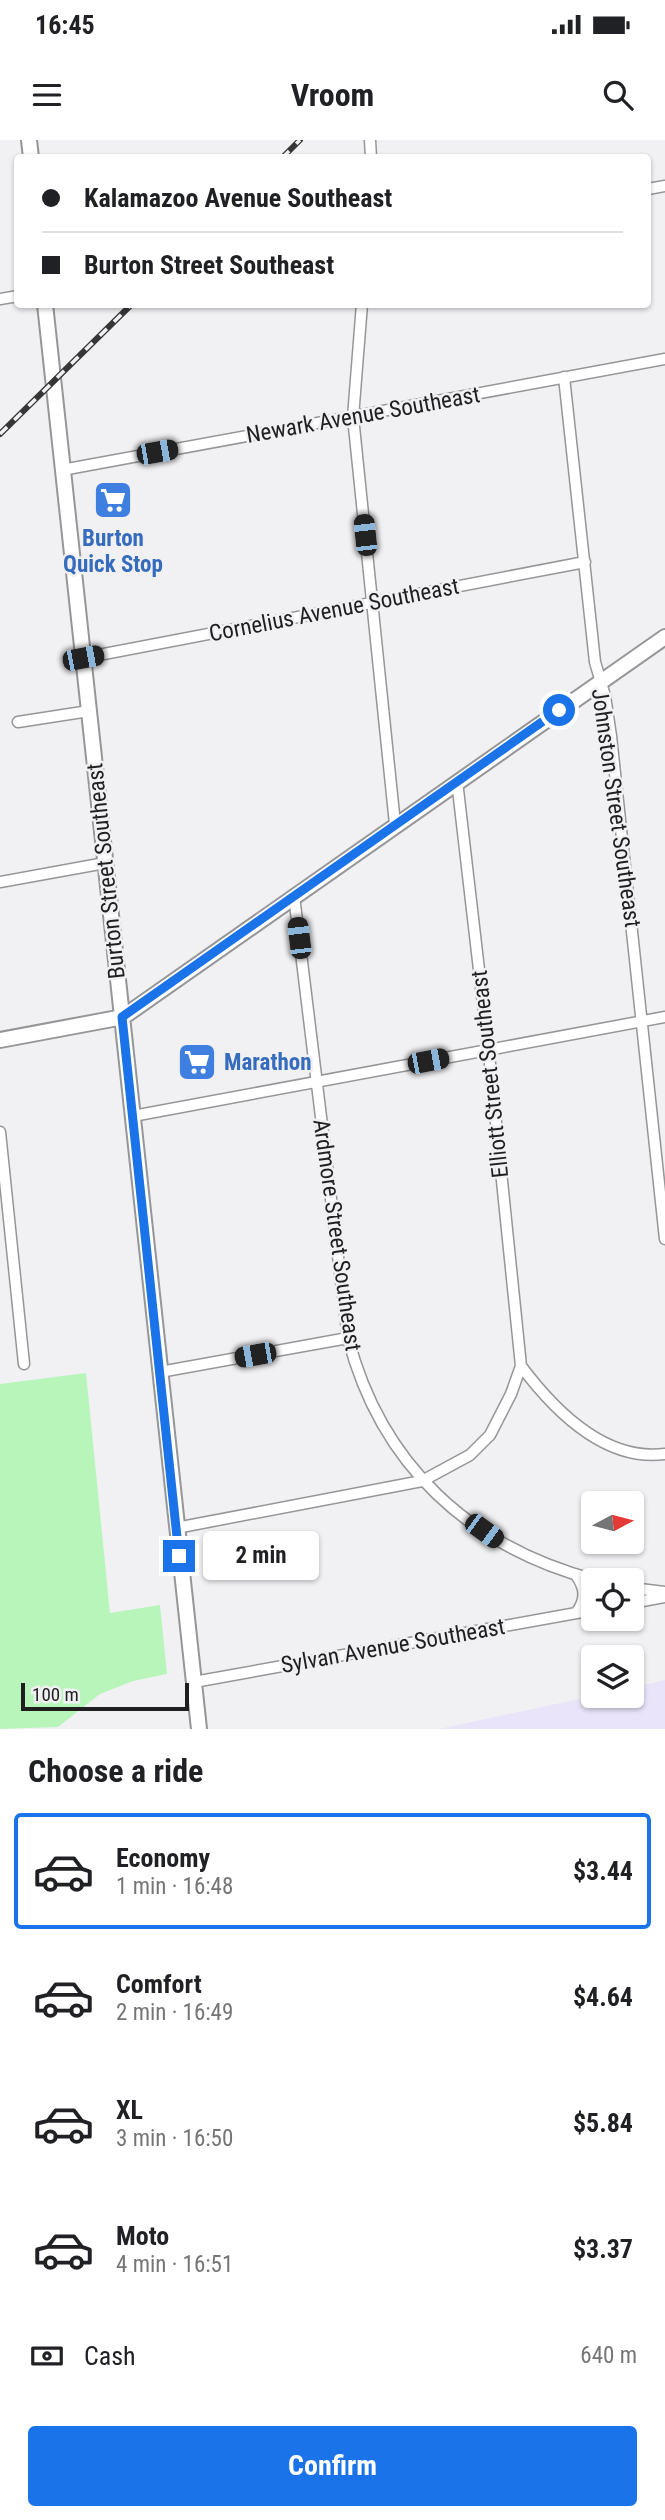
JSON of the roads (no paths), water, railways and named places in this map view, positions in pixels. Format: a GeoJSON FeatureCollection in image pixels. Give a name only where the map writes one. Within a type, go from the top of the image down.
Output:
{"type":"FeatureCollection","features":[{"type":"Feature","properties":{"kind":"main road","name":"Burton Street Southeast"},"geometry":{"type":"LineString","coordinates":[[45,308],[199,1729]]}},
{"type":"Feature","properties":{"kind":"main road"},"geometry":{"type":"LineString","coordinates":[[0,1040],[122,1017],[665,637]]}},
{"type":"Feature","properties":{"kind":"street"},"geometry":{"type":"LineString","coordinates":[[362,308],[353,417],[395,824]]}},
{"type":"Feature","properties":{"kind":"street","name":"Newark Avenue Southeast"},"geometry":{"type":"LineString","coordinates":[[62,470],[665,359]]}},
{"type":"Feature","properties":{"kind":"street","name":"Johnston Street Southeast"},"geometry":{"type":"LineString","coordinates":[[564,377],[595,662],[605,696],[611,736],[665,1239]]}},
{"type":"Feature","properties":{"kind":"street","name":"Cornelius Avenue Southeast"},"geometry":{"type":"LineString","coordinates":[[83,658],[585,562]]}},
{"type":"Feature","properties":{"kind":"street"},"geometry":{"type":"LineString","coordinates":[[18,722],[89,711]]}},
{"type":"Feature","properties":{"kind":"street","name":"Elliott Street Southeast"},"geometry":{"type":"LineString","coordinates":[[457,781],[489,1049],[521,1366]]}},
{"type":"Feature","properties":{"kind":"street"},"geometry":{"type":"LineString","coordinates":[[0,881],[105,863]]}},
{"type":"Feature","properties":{"kind":"street","name":"Ardmore Street Southeast"},"geometry":{"type":"LineString","coordinates":[[294,896],[348,1338],[363,1385],[376,1412],[422,1481],[453,1509],[499,1542],[581,1576]]}},
{"type":"Feature","properties":{"kind":"street"},"geometry":{"type":"LineString","coordinates":[[133,1116],[665,1017]]}},
{"type":"Feature","properties":{"kind":"street"},"geometry":{"type":"LineString","coordinates":[[0,1132],[24,1364]]}},
{"type":"Feature","properties":{"kind":"street"},"geometry":{"type":"LineString","coordinates":[[160,1372],[348,1338]]}},
{"type":"Feature","properties":{"kind":"street"},"geometry":{"type":"LineString","coordinates":[[521,1366],[535,1385],[581,1430],[626,1450],[665,1454]]}},
{"type":"Feature","properties":{"kind":"street"},"geometry":{"type":"LineString","coordinates":[[176,1528],[422,1481],[470,1455],[490,1436],[511,1394],[521,1366]]}},
{"type":"Feature","properties":{"kind":"street"},"geometry":{"type":"LineString","coordinates":[[575,1575],[584,1592],[583,1603],[576,1613]]}},
{"type":"Feature","properties":{"kind":"street"},"geometry":{"type":"LineString","coordinates":[[644,1589],[665,1592]]}},
{"type":"Feature","properties":{"kind":"street"},"geometry":{"type":"LineString","coordinates":[[644,1601],[665,1597]]}},
{"type":"Feature","properties":{"kind":"street","name":"Sylvan Avenue Southeast"},"geometry":{"type":"LineString","coordinates":[[194,1682],[581,1612]]}},
{"type":"Feature","properties":{"kind":"railway"},"geometry":{"type":"LineString","coordinates":[[286,154],[300,140]]}},
{"type":"Feature","properties":{"kind":"railway"},"geometry":{"type":"LineString","coordinates":[[0,434],[128,308]]}},
{"type":"Feature","properties":{"kind":"place","name":"Burton Quick Stop"},"geometry":{"type":"Point","coordinates":[113,500]}},
{"type":"Feature","properties":{"kind":"place","name":"Marathon"},"geometry":{"type":"Point","coordinates":[197,1062]}}]}
